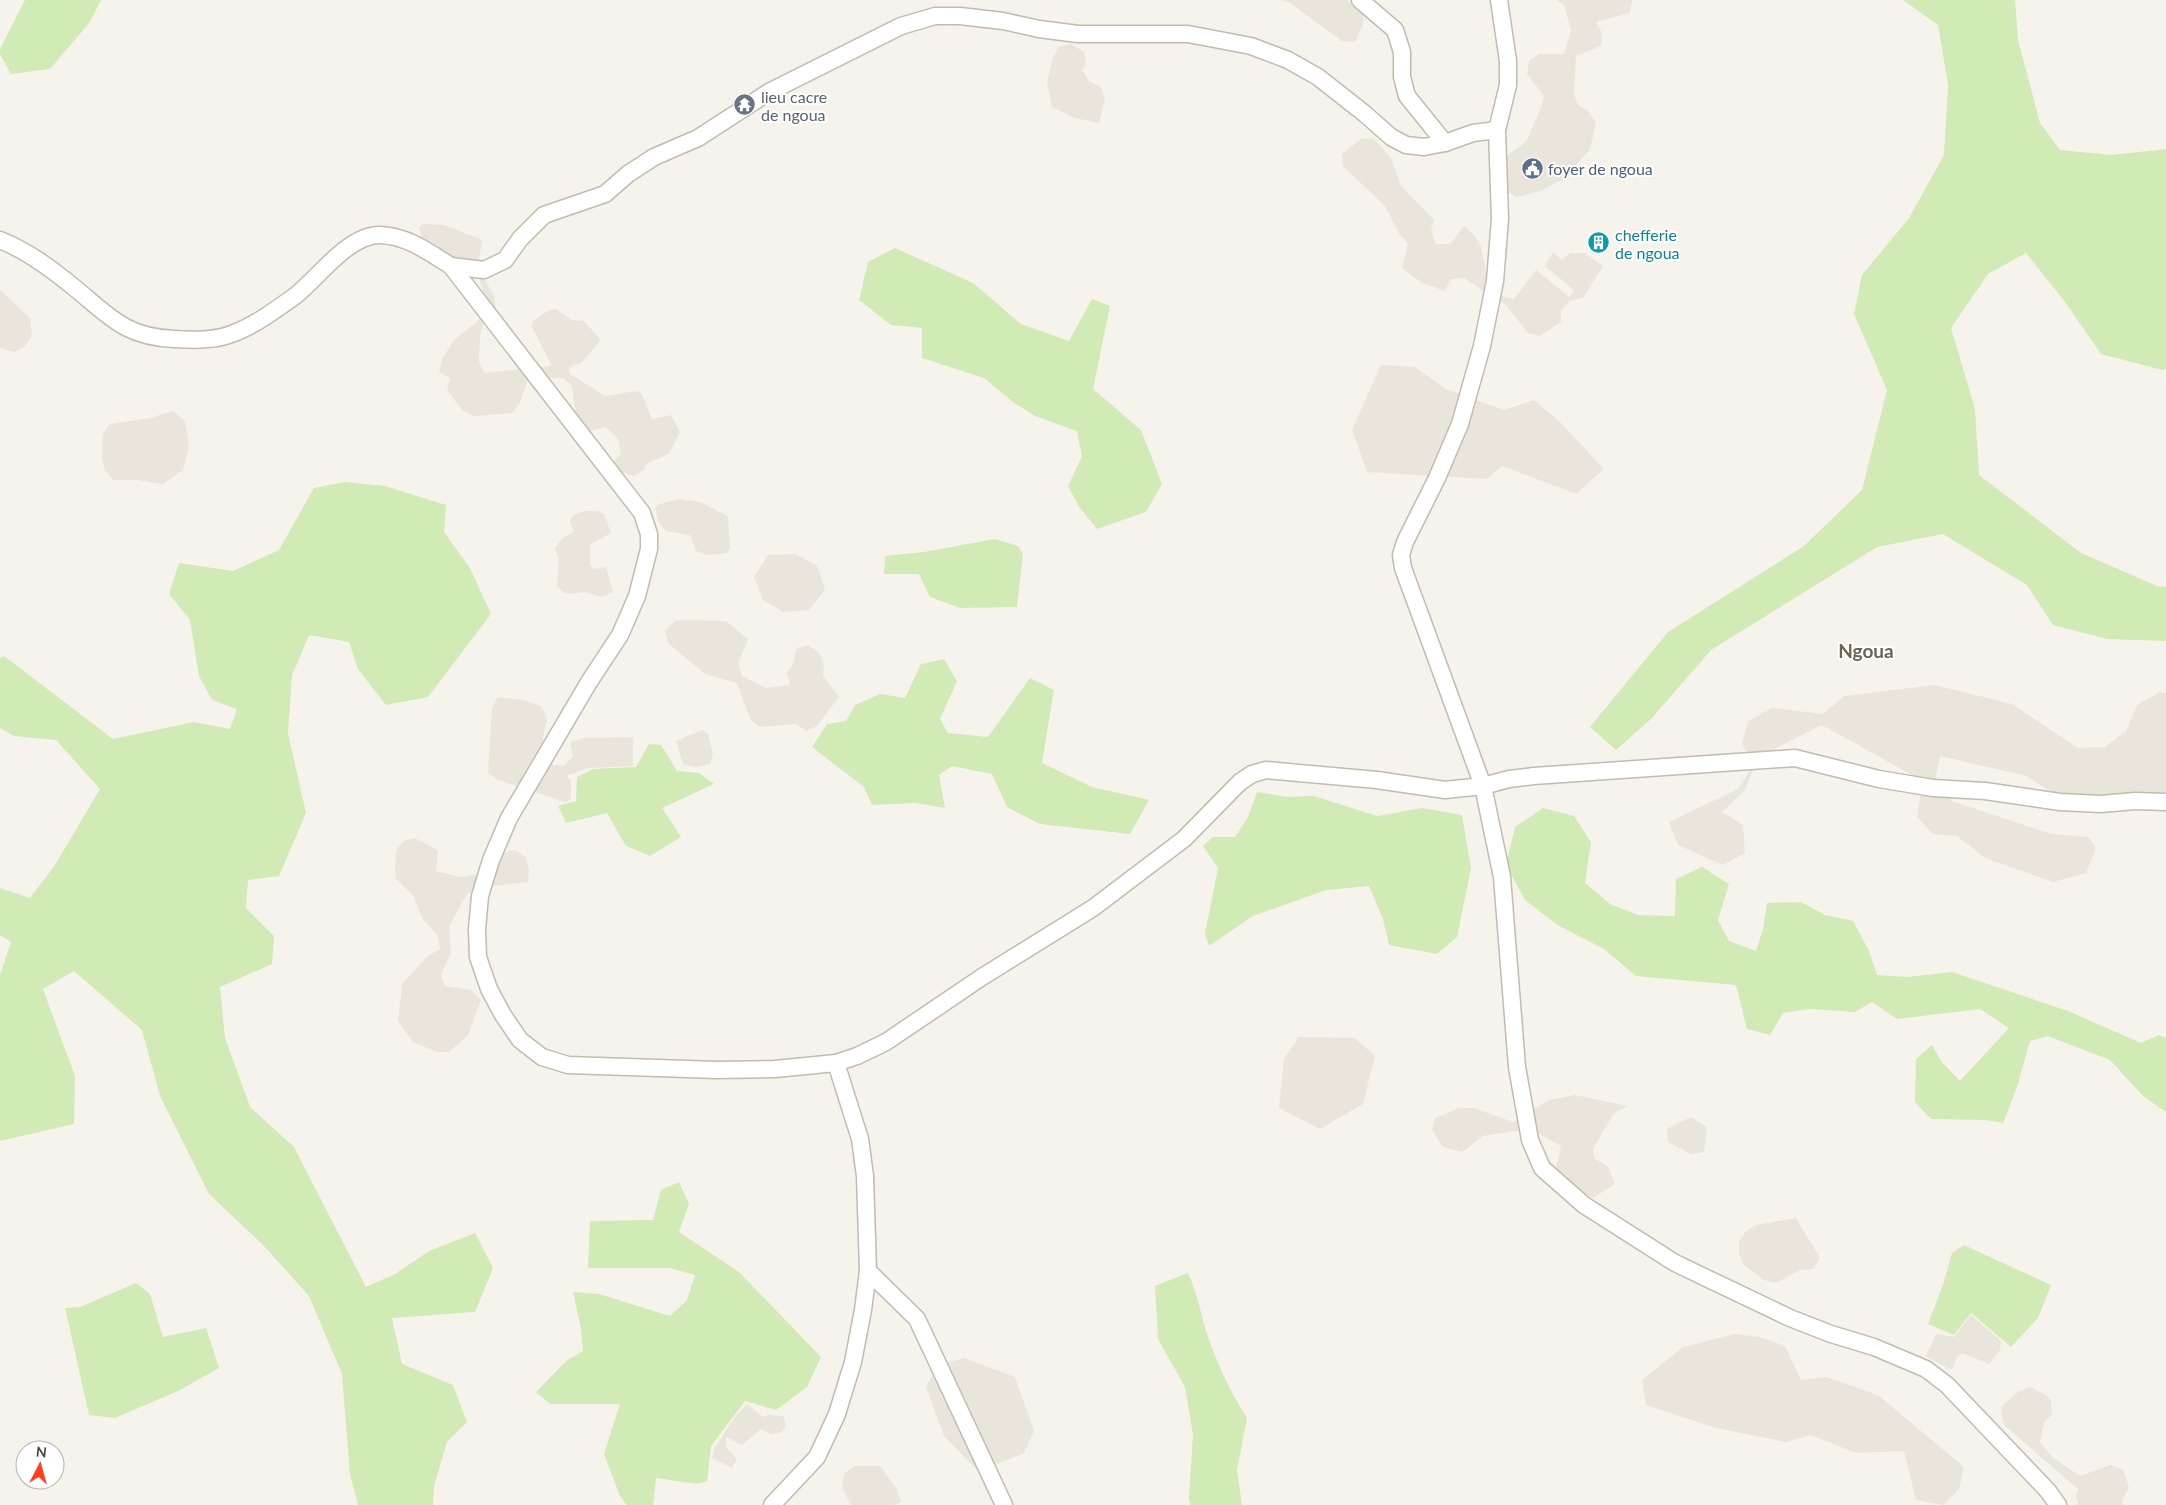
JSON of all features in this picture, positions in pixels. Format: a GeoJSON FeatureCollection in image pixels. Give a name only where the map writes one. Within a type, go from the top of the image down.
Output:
{"type":"FeatureCollection","features":[{"type":"Feature","properties":{"kind":"street"},"geometry":{"type":"LineString","coordinates":[[1360,0],[1395,30],[1402,52],[1402,77],[1407,96],[1445,143]]}},
{"type":"Feature","properties":{"kind":"street"},"geometry":{"type":"LineString","coordinates":[[1499,0],[1508,61],[1508,85],[1497,130],[1500,219],[1495,281],[1482,346],[1460,424],[1430,492],[1405,542],[1401,555],[1403,568],[1483,786],[1502,877],[1517,1067],[1530,1140],[1542,1168],[1584,1205],[1675,1264],[1790,1318],[1831,1334],[1874,1347],[1926,1369],[1947,1385],[2058,1505]]}},
{"type":"Feature","properties":{"kind":"street"},"geometry":{"type":"LineString","coordinates":[[451,266],[484,270],[504,260],[520,238],[544,215],[605,194],[628,174],[654,157],[698,138],[769,92],[901,26],[935,16],[960,16],[1003,21],[1038,29],[1078,34],[1188,34],[1251,46],[1288,60],[1318,76],[1391,137],[1406,145],[1424,147],[1445,143],[1473,133],[1497,130]]}},
{"type":"Feature","properties":{"kind":"street"},"geometry":{"type":"LineString","coordinates":[[0,240],[17,247],[50,268],[105,316],[125,328],[147,336],[173,339],[204,339],[233,334],[296,295],[328,264],[356,242],[378,235],[403,238],[451,266],[642,513],[649,534],[645,569],[637,596],[620,635],[589,682],[510,818],[490,860],[480,896],[477,929],[478,957],[489,989],[503,1015],[520,1040],[542,1057],[568,1065],[736,1070],[775,1069],[836,1063],[857,1056],[886,1042],[982,977],[1093,908],[1184,839],[1240,782],[1252,774],[1266,770],[1377,780],[1444,790],[1483,786],[1509,779],[1534,776],[1795,758],[1879,780],[1933,788],[1985,791],[2060,802],[2101,804],[2135,801],[2166,802]]}},
{"type":"Feature","properties":{"kind":"street"},"geometry":{"type":"LineString","coordinates":[[772,1505],[817,1457],[837,1414],[853,1362],[868,1271],[865,1176],[860,1139],[836,1063]]}},
{"type":"Feature","properties":{"kind":"street"},"geometry":{"type":"LineString","coordinates":[[868,1271],[917,1319],[1004,1505]]}},
{"type":"Feature","properties":{"kind":"shaded area"},"geometry":{"type":"Polygon","coordinates":[[[1282,0],[1346,0],[1363,12],[1363,25],[1355,42],[1342,41],[1290,3],[1282,0]]]}},
{"type":"Feature","properties":{"kind":"shaded area"},"geometry":{"type":"Polygon","coordinates":[[[1557,0],[1632,0],[1630,13],[1596,22],[1602,33],[1601,46],[1576,56],[1574,94],[1578,105],[1589,112],[1596,123],[1590,149],[1565,178],[1541,191],[1517,197],[1506,191],[1505,157],[1526,142],[1541,108],[1544,96],[1527,74],[1529,61],[1539,54],[1564,54],[1571,30],[1564,5],[1557,0]]]}},
{"type":"Feature","properties":{"kind":"shaded area"},"geometry":{"type":"Polygon","coordinates":[[[1071,44],[1084,52],[1086,64],[1082,70],[1089,81],[1101,87],[1105,99],[1099,123],[1075,118],[1052,107],[1047,83],[1053,57],[1059,47],[1071,44]]]}},
{"type":"Feature","properties":{"kind":"shaded area"},"geometry":{"type":"Polygon","coordinates":[[[1373,138],[1391,158],[1401,186],[1434,220],[1431,232],[1436,244],[1450,244],[1464,226],[1474,235],[1481,246],[1489,288],[1502,296],[1514,299],[1536,270],[1569,297],[1574,290],[1545,266],[1553,252],[1562,260],[1570,253],[1585,253],[1603,266],[1583,298],[1570,301],[1561,310],[1561,322],[1540,336],[1528,333],[1505,304],[1464,278],[1451,279],[1445,291],[1422,283],[1402,268],[1408,244],[1400,235],[1385,206],[1343,166],[1342,154],[1361,139],[1373,138]]]}},
{"type":"Feature","properties":{"kind":"shaded area"},"geometry":{"type":"Polygon","coordinates":[[[423,224],[445,225],[482,240],[478,268],[494,296],[496,309],[484,323],[480,335],[479,361],[484,373],[552,366],[532,327],[533,321],[549,310],[556,309],[572,320],[584,321],[601,340],[581,363],[569,367],[570,374],[605,396],[636,391],[642,394],[652,419],[671,415],[680,432],[669,454],[646,464],[644,470],[633,476],[620,471],[611,464],[621,454],[618,438],[605,427],[590,431],[577,422],[572,387],[564,378],[528,378],[520,403],[512,413],[473,416],[462,410],[447,390],[450,378],[439,372],[442,359],[454,340],[479,320],[484,293],[478,275],[424,245],[419,228],[423,224]]]}},
{"type":"Feature","properties":{"kind":"shaded area"},"geometry":{"type":"Polygon","coordinates":[[[0,290],[30,318],[32,336],[25,347],[14,352],[0,348],[0,290]]]}},
{"type":"Feature","properties":{"kind":"shaded area"},"geometry":{"type":"Polygon","coordinates":[[[1381,365],[1415,367],[1446,389],[1504,410],[1534,400],[1561,423],[1604,469],[1576,494],[1502,466],[1487,479],[1367,472],[1352,430],[1381,365]]]}},
{"type":"Feature","properties":{"kind":"shaded area"},"geometry":{"type":"Polygon","coordinates":[[[173,411],[185,421],[189,446],[183,470],[163,484],[138,480],[113,480],[105,470],[102,459],[103,434],[110,424],[150,418],[173,411]]]}},
{"type":"Feature","properties":{"kind":"shaded area"},"geometry":{"type":"Polygon","coordinates":[[[679,499],[700,502],[728,516],[730,548],[727,553],[708,555],[696,551],[690,535],[666,531],[658,521],[655,508],[660,504],[679,499]]]}},
{"type":"Feature","properties":{"kind":"shaded area"},"geometry":{"type":"Polygon","coordinates":[[[585,511],[598,511],[604,514],[611,533],[590,545],[590,564],[594,569],[606,567],[613,592],[602,597],[585,592],[566,594],[557,586],[559,560],[555,549],[562,538],[574,532],[570,521],[573,515],[585,511]]]}},
{"type":"Feature","properties":{"kind":"shaded area"},"geometry":{"type":"Polygon","coordinates":[[[795,554],[817,565],[825,590],[809,610],[783,612],[763,600],[754,577],[768,555],[795,554]]]}},
{"type":"Feature","properties":{"kind":"shaded area"},"geometry":{"type":"Polygon","coordinates":[[[675,621],[726,621],[748,639],[738,663],[742,676],[766,688],[790,685],[787,673],[794,662],[796,648],[808,645],[819,653],[824,664],[823,676],[839,697],[817,726],[806,731],[796,724],[759,727],[750,719],[737,683],[705,674],[668,643],[665,630],[675,621]]]}},
{"type":"Feature","properties":{"kind":"shaded area"},"geometry":{"type":"Polygon","coordinates":[[[1935,685],[2012,704],[2078,748],[2105,747],[2126,731],[2137,705],[2160,692],[2166,693],[2166,792],[2078,808],[2026,776],[1940,756],[1935,780],[1952,801],[2051,834],[2089,837],[2096,848],[2086,873],[2053,882],[1985,858],[1957,836],[1933,834],[1917,817],[1923,781],[1822,725],[1758,757],[1745,790],[1722,812],[1743,825],[1745,853],[1723,865],[1678,845],[1669,822],[1738,789],[1752,767],[1742,743],[1748,721],[1772,708],[1823,714],[1844,696],[1935,685]]]}},
{"type":"Feature","properties":{"kind":"shaded area"},"geometry":{"type":"Polygon","coordinates":[[[498,697],[523,700],[541,706],[547,718],[538,763],[564,766],[573,756],[570,742],[584,738],[626,737],[633,738],[633,766],[589,768],[566,776],[571,780],[571,799],[565,802],[498,780],[488,773],[492,708],[498,697]]]}},
{"type":"Feature","properties":{"kind":"shaded area"},"geometry":{"type":"Polygon","coordinates":[[[702,730],[708,734],[713,755],[710,764],[695,767],[683,764],[676,741],[702,730]]]}},
{"type":"Feature","properties":{"kind":"shaded area"},"geometry":{"type":"Polygon","coordinates":[[[415,838],[438,850],[436,871],[461,877],[489,872],[499,865],[502,853],[515,850],[526,857],[529,869],[528,882],[477,888],[466,895],[449,927],[451,953],[441,975],[445,986],[471,990],[481,1000],[468,1035],[449,1052],[437,1052],[413,1042],[398,1021],[402,984],[428,956],[440,949],[438,936],[422,918],[413,895],[395,878],[396,851],[403,841],[415,838]]]}},
{"type":"Feature","properties":{"kind":"shaded area"},"geometry":{"type":"Polygon","coordinates":[[[1299,1037],[1355,1038],[1375,1056],[1363,1104],[1320,1129],[1279,1108],[1284,1059],[1299,1037]]]}},
{"type":"Feature","properties":{"kind":"shaded area"},"geometry":{"type":"Polygon","coordinates":[[[1575,1095],[1628,1106],[1614,1113],[1593,1149],[1594,1158],[1608,1167],[1615,1184],[1593,1198],[1571,1187],[1567,1176],[1556,1169],[1561,1146],[1530,1129],[1483,1136],[1462,1152],[1443,1147],[1432,1130],[1435,1118],[1459,1108],[1474,1108],[1513,1122],[1549,1100],[1575,1095]]]}},
{"type":"Feature","properties":{"kind":"shaded area"},"geometry":{"type":"Polygon","coordinates":[[[1691,1117],[1707,1127],[1704,1152],[1691,1154],[1668,1142],[1667,1129],[1691,1117]]]}},
{"type":"Feature","properties":{"kind":"shaded area"},"geometry":{"type":"Polygon","coordinates":[[[1796,1218],[1820,1258],[1813,1269],[1800,1270],[1776,1283],[1764,1280],[1744,1265],[1739,1254],[1739,1242],[1746,1231],[1757,1225],[1796,1218]]]}},
{"type":"Feature","properties":{"kind":"shaded area"},"geometry":{"type":"Polygon","coordinates":[[[1971,1315],[2001,1341],[2000,1350],[1989,1364],[1962,1353],[1957,1357],[1952,1369],[1949,1369],[1926,1356],[1936,1334],[1954,1337],[1971,1315]]]}},
{"type":"Feature","properties":{"kind":"shaded area"},"geometry":{"type":"Polygon","coordinates":[[[1735,1334],[1760,1337],[1785,1346],[1801,1380],[1826,1377],[1878,1395],[1964,1467],[1959,1489],[1943,1505],[1916,1500],[1904,1451],[1856,1453],[1811,1435],[1786,1442],[1716,1428],[1646,1405],[1642,1380],[1683,1347],[1735,1334]]]}},
{"type":"Feature","properties":{"kind":"shaded area"},"geometry":{"type":"Polygon","coordinates":[[[964,1358],[1015,1377],[1034,1431],[1024,1453],[979,1472],[944,1436],[926,1387],[938,1365],[964,1358]]]}},
{"type":"Feature","properties":{"kind":"shaded area"},"geometry":{"type":"Polygon","coordinates":[[[2030,1387],[2048,1396],[2051,1401],[2052,1414],[2044,1423],[2040,1442],[2052,1457],[2080,1476],[2111,1465],[2123,1470],[2129,1488],[2122,1500],[2123,1505],[2078,1505],[2076,1496],[2078,1489],[2004,1425],[2001,1411],[2003,1405],[2018,1392],[2030,1387]]]}},
{"type":"Feature","properties":{"kind":"shaded area"},"geometry":{"type":"Polygon","coordinates":[[[747,1404],[763,1417],[769,1415],[783,1416],[786,1426],[782,1432],[772,1434],[761,1429],[742,1445],[726,1437],[726,1447],[737,1459],[732,1468],[712,1458],[715,1447],[734,1418],[747,1404]]]}},
{"type":"Feature","properties":{"kind":"shaded area"},"geometry":{"type":"Polygon","coordinates":[[[854,1466],[880,1466],[897,1490],[901,1502],[894,1505],[851,1505],[842,1487],[844,1474],[854,1466]]]}},
{"type":"Feature","properties":{"kind":"green space"},"geometry":{"type":"Polygon","coordinates":[[[25,0],[101,0],[90,22],[50,69],[11,74],[0,54],[0,49],[25,0]]]}},
{"type":"Feature","properties":{"kind":"green space"},"geometry":{"type":"Polygon","coordinates":[[[1903,0],[2015,0],[2018,40],[2040,123],[2060,150],[2111,155],[2166,149],[2166,369],[2162,370],[2101,354],[2065,302],[2026,253],[1988,274],[1951,328],[1975,409],[1979,475],[2081,553],[2157,586],[2166,587],[2166,641],[2107,639],[2053,625],[2027,585],[1943,534],[1877,547],[1711,650],[1652,718],[1616,750],[1590,727],[1668,632],[1804,546],[1862,490],[1887,390],[1854,314],[1862,275],[1909,218],[1944,155],[1948,85],[1938,25],[1903,0]]]}},
{"type":"Feature","properties":{"kind":"green space"},"geometry":{"type":"Polygon","coordinates":[[[895,248],[973,283],[1021,324],[1069,341],[1092,299],[1110,306],[1093,389],[1141,430],[1162,484],[1146,512],[1097,529],[1079,507],[1068,486],[1082,456],[1077,431],[1035,416],[1013,402],[984,378],[922,358],[922,328],[891,325],[859,300],[868,262],[895,248]]]}},
{"type":"Feature","properties":{"kind":"green space"},"geometry":{"type":"Polygon","coordinates":[[[345,482],[385,486],[446,505],[444,532],[470,568],[491,614],[428,697],[386,705],[358,669],[349,642],[309,635],[292,676],[288,733],[306,813],[279,876],[248,880],[246,908],[274,936],[272,964],[220,987],[225,1038],[250,1107],[294,1147],[366,1287],[395,1274],[429,1251],[475,1233],[493,1268],[475,1312],[392,1318],[402,1364],[453,1385],[467,1422],[447,1442],[434,1486],[433,1505],[358,1505],[350,1475],[342,1374],[309,1296],[264,1246],[209,1194],[160,1096],[142,1030],[74,971],[43,989],[75,1076],[74,1124],[0,1141],[0,975],[11,942],[0,935],[0,888],[30,898],[55,865],[100,789],[56,740],[14,736],[0,728],[0,658],[4,656],[113,739],[194,722],[230,729],[237,709],[212,700],[199,676],[190,620],[169,594],[179,563],[233,571],[279,550],[314,488],[345,482]]]}},
{"type":"Feature","properties":{"kind":"green space"},"geometry":{"type":"Polygon","coordinates":[[[995,539],[1018,546],[1023,554],[1017,607],[960,608],[930,597],[919,574],[884,574],[885,556],[924,552],[995,539]]]}},
{"type":"Feature","properties":{"kind":"green space"},"geometry":{"type":"Polygon","coordinates":[[[944,659],[957,681],[940,719],[948,733],[988,737],[1030,678],[1054,690],[1042,763],[1092,787],[1149,800],[1130,834],[1040,824],[1007,807],[992,774],[952,766],[939,775],[945,808],[915,803],[872,805],[864,787],[812,747],[827,724],[846,721],[855,705],[880,694],[905,698],[921,664],[944,659]]]}},
{"type":"Feature","properties":{"kind":"green space"},"geometry":{"type":"Polygon","coordinates":[[[649,744],[661,745],[677,771],[699,773],[714,784],[662,808],[681,837],[650,856],[626,846],[607,813],[566,823],[558,806],[576,801],[577,777],[593,769],[636,767],[649,744]]]}},
{"type":"Feature","properties":{"kind":"green space"},"geometry":{"type":"Polygon","coordinates":[[[1257,792],[1286,797],[1314,796],[1377,816],[1423,808],[1462,815],[1471,868],[1457,937],[1437,954],[1389,945],[1383,919],[1369,886],[1326,890],[1253,916],[1209,946],[1205,933],[1218,868],[1203,846],[1213,837],[1235,837],[1248,817],[1257,792]]]}},
{"type":"Feature","properties":{"kind":"green space"},"geometry":{"type":"Polygon","coordinates":[[[1543,808],[1574,816],[1591,842],[1585,883],[1610,904],[1638,915],[1675,916],[1676,879],[1702,867],[1729,884],[1718,920],[1729,941],[1756,951],[1763,929],[1767,903],[1801,902],[1825,915],[1853,921],[1869,951],[1877,975],[1907,977],[1952,972],[2068,1011],[2141,1043],[2159,1035],[2166,1038],[2166,1112],[2143,1096],[2110,1060],[2048,1036],[2030,1041],[2017,1087],[2003,1123],[1985,1120],[1931,1119],[1915,1102],[1916,1059],[1932,1045],[1941,1061],[1960,1081],[2009,1028],[1980,1009],[1897,1019],[1872,1002],[1855,1012],[1810,1009],[1783,1013],[1770,1035],[1747,1029],[1736,985],[1636,976],[1604,949],[1559,926],[1525,900],[1506,865],[1515,827],[1543,808]]]}},
{"type":"Feature","properties":{"kind":"green space"},"geometry":{"type":"Polygon","coordinates":[[[679,1182],[689,1204],[679,1232],[739,1272],[821,1357],[807,1387],[776,1410],[745,1401],[711,1446],[707,1481],[698,1484],[656,1478],[653,1505],[627,1505],[620,1496],[604,1454],[620,1404],[550,1404],[536,1392],[566,1361],[583,1351],[581,1328],[573,1292],[599,1294],[670,1316],[687,1300],[695,1275],[669,1268],[588,1268],[590,1221],[653,1220],[661,1190],[679,1182]]]}},
{"type":"Feature","properties":{"kind":"green space"},"geometry":{"type":"Polygon","coordinates":[[[1964,1245],[2051,1285],[2038,1318],[2011,1347],[1971,1313],[1954,1335],[1928,1324],[1943,1285],[1952,1253],[1964,1245]]]}},
{"type":"Feature","properties":{"kind":"green space"},"geometry":{"type":"Polygon","coordinates":[[[1188,1273],[1214,1354],[1229,1387],[1247,1418],[1237,1470],[1242,1505],[1190,1505],[1193,1435],[1185,1387],[1158,1339],[1155,1286],[1188,1273]]]}},
{"type":"Feature","properties":{"kind":"green space"},"geometry":{"type":"Polygon","coordinates":[[[136,1283],[150,1294],[163,1337],[206,1328],[219,1368],[178,1391],[115,1418],[89,1415],[65,1308],[80,1307],[136,1283]]]}},
{"type":"Feature","properties":{"kind":"place","name":"lieu cacre de ngoua"},"geometry":{"type":"Point","coordinates":[745,105]}},
{"type":"Feature","properties":{"kind":"place","name":"foyer de ngoua"},"geometry":{"type":"Point","coordinates":[1532,168]}},
{"type":"Feature","properties":{"kind":"place","name":"chefferie de ngoua"},"geometry":{"type":"Point","coordinates":[1599,243]}},
{"type":"Feature","properties":{"kind":"district","name":"Ngoua"},"geometry":{"type":"Point","coordinates":[1866,650]}}]}
